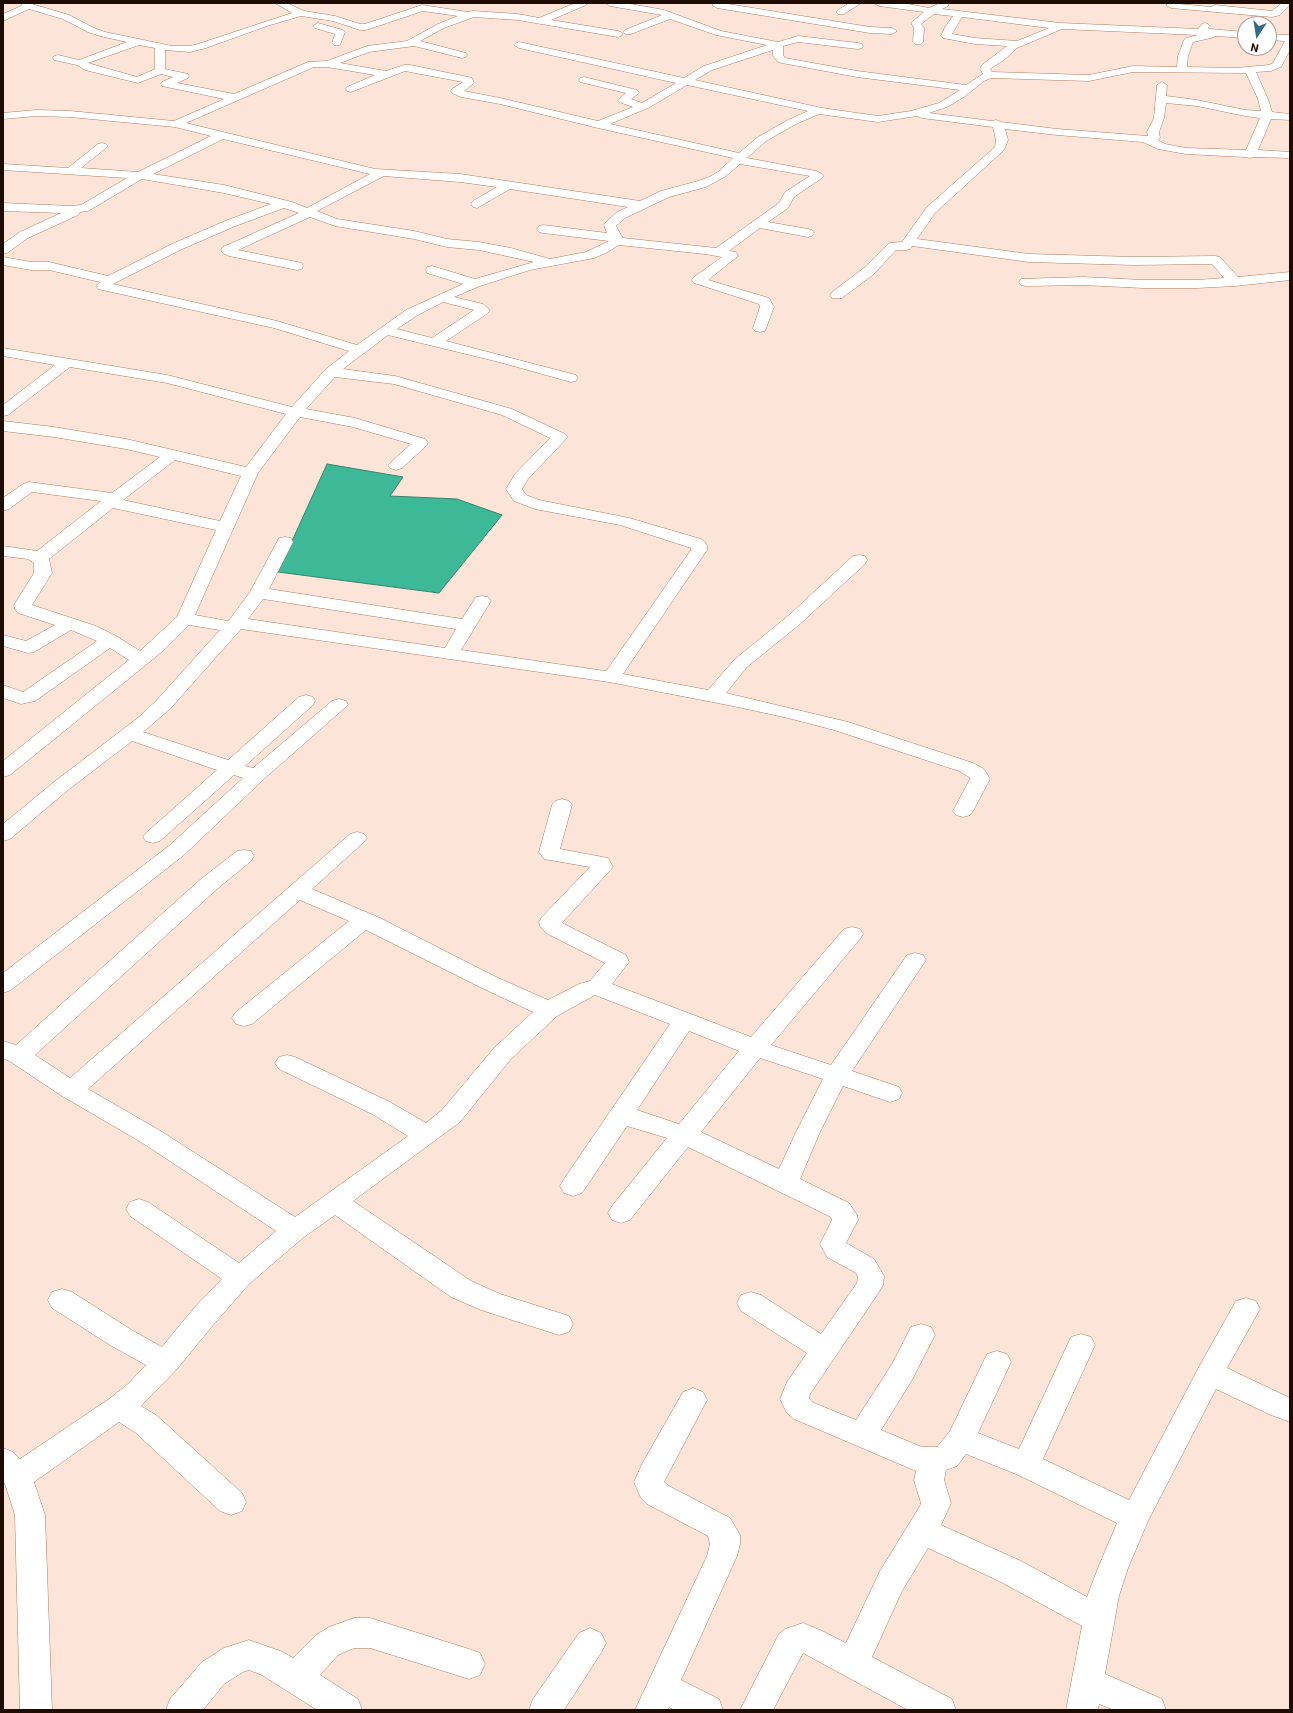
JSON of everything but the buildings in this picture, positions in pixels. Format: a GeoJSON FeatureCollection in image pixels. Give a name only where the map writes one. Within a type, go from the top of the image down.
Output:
{"type":"FeatureCollection","features":[{"type":"Feature","properties":{"kind":"street"},"geometry":{"type":"LineString","coordinates":[[280,3],[301,13],[334,19],[360,27],[366,27],[422,8],[467,15],[490,14],[622,34]]}},
{"type":"Feature","properties":{"kind":"street"},"geometry":{"type":"LineString","coordinates":[[841,12],[856,3]]}},
{"type":"Feature","properties":{"kind":"street"},"geometry":{"type":"LineString","coordinates":[[878,3],[1060,26],[1237,34]]}},
{"type":"Feature","properties":{"kind":"street"},"geometry":{"type":"LineString","coordinates":[[918,42],[919,28],[916,23],[948,3]]}},
{"type":"Feature","properties":{"kind":"street"},"geometry":{"type":"LineString","coordinates":[[1272,14],[1277,12],[1286,3]]}},
{"type":"Feature","properties":{"kind":"street"},"geometry":{"type":"LineString","coordinates":[[3,18],[21,10],[27,4],[66,17],[96,32],[172,49],[195,48],[301,13]]}},
{"type":"Feature","properties":{"kind":"street"},"geometry":{"type":"LineString","coordinates":[[1172,5],[1215,7],[1290,15]]}},
{"type":"Feature","properties":{"kind":"street"},"geometry":{"type":"LineString","coordinates":[[612,7],[629,6],[675,16],[719,32],[777,45]]}},
{"type":"Feature","properties":{"kind":"street"},"geometry":{"type":"LineString","coordinates":[[715,6],[867,30],[892,31]]}},
{"type":"Feature","properties":{"kind":"street"},"geometry":{"type":"LineString","coordinates":[[973,7],[961,14],[950,27],[946,36],[1017,44]]}},
{"type":"Feature","properties":{"kind":"street"},"geometry":{"type":"LineString","coordinates":[[1215,7],[1204,29],[1216,33]]}},
{"type":"Feature","properties":{"kind":"street"},"geometry":{"type":"LineString","coordinates":[[540,21],[584,9]]}},
{"type":"Feature","properties":{"kind":"street"},"geometry":{"type":"LineString","coordinates":[[609,43],[622,34],[675,16],[693,14]]}},
{"type":"Feature","properties":{"kind":"street"},"geometry":{"type":"LineString","coordinates":[[414,43],[411,41],[467,15]]}},
{"type":"Feature","properties":{"kind":"street"},"geometry":{"type":"LineString","coordinates":[[283,19],[339,31],[341,33],[337,43]]}},
{"type":"Feature","properties":{"kind":"street"},"geometry":{"type":"LineString","coordinates":[[989,76],[985,68],[1017,44],[1060,26]]}},
{"type":"Feature","properties":{"kind":"street"},"geometry":{"type":"LineString","coordinates":[[1182,70],[1183,56],[1189,40],[1216,33]]}},
{"type":"Feature","properties":{"kind":"street"},"geometry":{"type":"LineString","coordinates":[[1276,66],[1290,39],[1277,38]]}},
{"type":"Feature","properties":{"kind":"street"},"geometry":{"type":"LineString","coordinates":[[598,125],[642,106],[708,68],[777,45],[798,39],[858,46]]}},
{"type":"Feature","properties":{"kind":"street"},"geometry":{"type":"LineString","coordinates":[[980,41],[975,50],[1005,54]]}},
{"type":"Feature","properties":{"kind":"street"},"geometry":{"type":"LineString","coordinates":[[80,63],[137,42]]}},
{"type":"Feature","properties":{"kind":"street"},"geometry":{"type":"LineString","coordinates":[[329,64],[367,49],[414,43],[462,55]]}},
{"type":"Feature","properties":{"kind":"street"},"geometry":{"type":"LineString","coordinates":[[519,45],[625,67],[820,111],[878,119],[913,114],[944,105],[960,95],[980,79],[989,76],[1089,78],[1105,76],[1126,70],[1162,69],[1250,71],[1276,66],[1290,68]]}},
{"type":"Feature","properties":{"kind":"street"},"geometry":{"type":"LineString","coordinates":[[777,45],[778,56],[780,59],[807,66],[968,88]]}},
{"type":"Feature","properties":{"kind":"street"},"geometry":{"type":"LineString","coordinates":[[160,47],[160,71]]}},
{"type":"Feature","properties":{"kind":"street"},"geometry":{"type":"LineString","coordinates":[[591,60],[604,55]]}},
{"type":"Feature","properties":{"kind":"street"},"geometry":{"type":"LineString","coordinates":[[58,58],[80,63],[88,68],[138,80],[160,71],[184,76],[166,84],[236,98]]}},
{"type":"Feature","properties":{"kind":"street"},"geometry":{"type":"LineString","coordinates":[[175,124],[307,66],[329,64],[387,74]]}},
{"type":"Feature","properties":{"kind":"street"},"geometry":{"type":"LineString","coordinates":[[625,67],[601,76],[581,76],[633,92],[634,93],[623,100],[642,106]]}},
{"type":"Feature","properties":{"kind":"street"},"geometry":{"type":"LineString","coordinates":[[351,89],[387,74],[404,68],[410,68],[469,81],[469,83],[456,92],[818,175],[789,195],[784,205],[719,252]]}},
{"type":"Feature","properties":{"kind":"street"},"geometry":{"type":"LineString","coordinates":[[1150,140],[1154,138],[1153,132],[1159,118],[1162,69]]}},
{"type":"Feature","properties":{"kind":"street"},"geometry":{"type":"LineString","coordinates":[[1250,71],[1263,99],[1267,115],[1250,155]]}},
{"type":"Feature","properties":{"kind":"street"},"geometry":{"type":"LineString","coordinates":[[1161,99],[1290,117]]}},
{"type":"Feature","properties":{"kind":"street"},"geometry":{"type":"LineString","coordinates":[[617,239],[610,226],[611,223],[621,214],[665,194],[713,179],[762,139],[792,122],[820,111]]}},
{"type":"Feature","properties":{"kind":"street"},"geometry":{"type":"LineString","coordinates":[[3,116],[36,113],[70,114],[175,124],[381,172],[445,176],[640,205]]}},
{"type":"Feature","properties":{"kind":"street"},"geometry":{"type":"LineString","coordinates":[[913,114],[996,123],[1057,132],[1150,140],[1162,147],[1174,150],[1250,155],[1290,155]]}},
{"type":"Feature","properties":{"kind":"street"},"geometry":{"type":"LineString","coordinates":[[837,295],[869,272],[892,246],[905,246],[931,210],[1000,148],[1002,140],[1000,130],[996,123]]}},
{"type":"Feature","properties":{"kind":"street"},"geometry":{"type":"LineString","coordinates":[[3,250],[24,235],[80,209],[139,176],[222,135]]}},
{"type":"Feature","properties":{"kind":"street"},"geometry":{"type":"LineString","coordinates":[[72,170],[102,146]]}},
{"type":"Feature","properties":{"kind":"street"},"geometry":{"type":"LineString","coordinates":[[3,167],[72,170],[139,176],[235,191],[283,204],[341,223],[414,235],[447,243],[492,249],[551,263]]}},
{"type":"Feature","properties":{"kind":"street"},"geometry":{"type":"LineString","coordinates":[[297,266],[229,252],[227,250],[309,212],[314,207],[381,172]]}},
{"type":"Feature","properties":{"kind":"street"},"geometry":{"type":"LineString","coordinates":[[477,204],[509,185]]}},
{"type":"Feature","properties":{"kind":"street"},"geometry":{"type":"LineString","coordinates":[[283,204],[195,238],[110,280],[103,286],[277,325],[359,350]]}},
{"type":"Feature","properties":{"kind":"street"},"geometry":{"type":"LineString","coordinates":[[3,208],[80,209]]}},
{"type":"Feature","properties":{"kind":"street"},"geometry":{"type":"LineString","coordinates":[[758,224],[808,233]]}},
{"type":"Feature","properties":{"kind":"street"},"geometry":{"type":"LineString","coordinates":[[543,229],[719,252],[732,256],[699,280],[764,301],[766,307],[760,328]]}},
{"type":"Feature","properties":{"kind":"street"},"geometry":{"type":"LineString","coordinates":[[3,771],[158,646],[185,619],[250,473],[262,455],[296,412],[331,372],[402,319],[441,298],[475,283],[595,253],[617,239]]}},
{"type":"Feature","properties":{"kind":"street"},"geometry":{"type":"LineString","coordinates":[[908,242],[1029,258],[1134,261],[1215,260],[1236,282]]}},
{"type":"Feature","properties":{"kind":"street"},"geometry":{"type":"LineString","coordinates":[[3,261],[31,266],[49,266],[110,280]]}},
{"type":"Feature","properties":{"kind":"street"},"geometry":{"type":"LineString","coordinates":[[432,270],[475,283]]}},
{"type":"Feature","properties":{"kind":"street"},"geometry":{"type":"LineString","coordinates":[[1026,282],[1083,281],[1174,284],[1236,282],[1290,276]]}},
{"type":"Feature","properties":{"kind":"street"},"geometry":{"type":"LineString","coordinates":[[435,342],[483,310],[478,307],[441,298]]}},
{"type":"Feature","properties":{"kind":"street"},"geometry":{"type":"LineString","coordinates":[[387,331],[572,378]]}},
{"type":"Feature","properties":{"kind":"street"},"geometry":{"type":"LineString","coordinates":[[3,352],[167,380],[296,412],[351,422],[420,442],[419,445],[396,466]]}},
{"type":"Feature","properties":{"kind":"street"},"geometry":{"type":"LineString","coordinates":[[3,412],[68,362]]}},
{"type":"Feature","properties":{"kind":"street"},"geometry":{"type":"LineString","coordinates":[[331,372],[395,380],[507,412],[560,438],[521,477],[514,489],[520,498],[535,504],[615,519],[695,543],[699,546],[699,550],[690,565],[658,608],[614,674],[610,677]]}},
{"type":"Feature","properties":{"kind":"street"},"geometry":{"type":"LineString","coordinates":[[3,426],[54,432],[126,444],[250,473]]}},
{"type":"Feature","properties":{"kind":"street"},"geometry":{"type":"LineString","coordinates":[[39,558],[173,454]]}},
{"type":"Feature","properties":{"kind":"street"},"geometry":{"type":"LineString","coordinates":[[3,506],[29,487],[113,500],[225,527]]}},
{"type":"Feature","properties":{"kind":"street"},"geometry":{"type":"LineString","coordinates":[[3,835],[41,802],[146,722],[163,705],[234,625],[258,593],[285,542]]}},
{"type":"Feature","properties":{"kind":"street"},"geometry":{"type":"LineString","coordinates":[[3,551],[33,555],[42,561],[43,573],[23,605],[23,608],[90,630],[110,640],[141,660]]}},
{"type":"Feature","properties":{"kind":"street"},"geometry":{"type":"LineString","coordinates":[[713,696],[741,663],[794,620],[859,560]]}},
{"type":"Feature","properties":{"kind":"street"},"geometry":{"type":"LineString","coordinates":[[258,593],[468,625]]}},
{"type":"Feature","properties":{"kind":"street"},"geometry":{"type":"LineString","coordinates":[[450,654],[482,601]]}},
{"type":"Feature","properties":{"kind":"street"},"geometry":{"type":"LineString","coordinates":[[185,619],[450,654],[605,678],[610,677],[713,696],[789,713],[841,726],[966,767],[977,773],[980,779],[963,811]]}},
{"type":"Feature","properties":{"kind":"street"},"geometry":{"type":"LineString","coordinates":[[3,640],[28,648],[70,623]]}},
{"type":"Feature","properties":{"kind":"street"},"geometry":{"type":"LineString","coordinates":[[3,691],[21,698],[28,697],[110,640]]}},
{"type":"Feature","properties":{"kind":"street"},"geometry":{"type":"LineString","coordinates":[[153,837],[306,701]]}},
{"type":"Feature","properties":{"kind":"street"},"geometry":{"type":"LineString","coordinates":[[3,985],[177,850],[256,776],[339,705]]}},
{"type":"Feature","properties":{"kind":"street"},"geometry":{"type":"LineString","coordinates":[[129,734],[256,776]]}},
{"type":"Feature","properties":{"kind":"street"},"geometry":{"type":"LineString","coordinates":[[562,805],[549,852],[551,854],[601,863],[602,867],[550,922],[551,926],[554,928],[618,960],[618,962],[597,987]]}},
{"type":"Feature","properties":{"kind":"street"},"geometry":{"type":"LineString","coordinates":[[71,1090],[357,838]]}},
{"type":"Feature","properties":{"kind":"street"},"geometry":{"type":"LineString","coordinates":[[244,856],[209,884],[11,1053],[150,1136],[295,1230]]}},
{"type":"Feature","properties":{"kind":"street"},"geometry":{"type":"LineString","coordinates":[[297,890],[372,923],[488,982],[549,1010]]}},
{"type":"Feature","properties":{"kind":"street"},"geometry":{"type":"LineString","coordinates":[[244,1018],[360,924],[372,923]]}},
{"type":"Feature","properties":{"kind":"street"},"geometry":{"type":"LineString","coordinates":[[621,1213],[683,1134],[852,934]]}},
{"type":"Feature","properties":{"kind":"street"},"geometry":{"type":"LineString","coordinates":[[786,1182],[808,1132],[836,1075],[914,960]]}},
{"type":"Feature","properties":{"kind":"street"},"geometry":{"type":"LineString","coordinates":[[36,1710],[30,1515],[11,1469],[119,1407],[138,1392],[240,1277],[295,1230],[427,1135],[450,1116],[503,1053],[549,1010],[587,989],[597,987],[755,1048],[890,1093]]}},
{"type":"Feature","properties":{"kind":"street"},"geometry":{"type":"LineString","coordinates":[[573,1186],[684,1021]]}},
{"type":"Feature","properties":{"kind":"street"},"geometry":{"type":"LineString","coordinates":[[287,1063],[381,1108],[427,1135]]}},
{"type":"Feature","properties":{"kind":"street"},"geometry":{"type":"LineString","coordinates":[[622,1114],[645,1123],[683,1134],[786,1182],[840,1210],[844,1214],[845,1220],[834,1244],[836,1250],[865,1266],[871,1276],[870,1285],[797,1390],[794,1399],[797,1405],[804,1411],[913,1457],[933,1461],[947,1456],[961,1439],[997,1362]]}},
{"type":"Feature","properties":{"kind":"street"},"geometry":{"type":"LineString","coordinates":[[335,1202],[461,1289],[484,1300],[559,1324]]}},
{"type":"Feature","properties":{"kind":"street"},"geometry":{"type":"LineString","coordinates":[[138,1208],[240,1277]]}},
{"type":"Feature","properties":{"kind":"street"},"geometry":{"type":"LineString","coordinates":[[62,1300],[120,1337],[166,1362]]}},
{"type":"Feature","properties":{"kind":"street"},"geometry":{"type":"LineString","coordinates":[[751,1303],[824,1350]]}},
{"type":"Feature","properties":{"kind":"street"},"geometry":{"type":"LineString","coordinates":[[1150,1710],[1085,1696],[1103,1596],[1113,1568],[1135,1517],[1210,1373],[1246,1309]]}},
{"type":"Feature","properties":{"kind":"street"},"geometry":{"type":"LineString","coordinates":[[862,1436],[902,1372],[921,1335]]}},
{"type":"Feature","properties":{"kind":"street"},"geometry":{"type":"LineString","coordinates":[[1026,1465],[1081,1345]]}},
{"type":"Feature","properties":{"kind":"street"},"geometry":{"type":"LineString","coordinates":[[1210,1373],[1290,1410]]}},
{"type":"Feature","properties":{"kind":"street"},"geometry":{"type":"LineString","coordinates":[[693,1400],[652,1473],[649,1482],[652,1489],[658,1495],[719,1526],[725,1534],[725,1544],[722,1556],[657,1698],[707,1710]]}},
{"type":"Feature","properties":{"kind":"street"},"geometry":{"type":"LineString","coordinates":[[119,1407],[146,1424],[231,1502]]}},
{"type":"Feature","properties":{"kind":"street"},"geometry":{"type":"LineString","coordinates":[[961,1439],[1026,1465],[1135,1517]]}},
{"type":"Feature","properties":{"kind":"street"},"geometry":{"type":"LineString","coordinates":[[853,1663],[891,1581],[922,1531],[936,1503],[929,1480],[933,1461]]}},
{"type":"Feature","properties":{"kind":"street"},"geometry":{"type":"LineString","coordinates":[[922,1531],[1010,1571],[1098,1618]]}},
{"type":"Feature","properties":{"kind":"street"},"geometry":{"type":"LineString","coordinates":[[296,1678],[326,1646],[340,1637],[354,1634],[370,1634],[469,1664]]}},
{"type":"Feature","properties":{"kind":"street"},"geometry":{"type":"LineString","coordinates":[[756,1710],[790,1644],[796,1639],[803,1638],[940,1710]]}},
{"type":"Feature","properties":{"kind":"street"},"geometry":{"type":"LineString","coordinates":[[545,1710],[590,1643]]}},
{"type":"Feature","properties":{"kind":"street"},"geometry":{"type":"LineString","coordinates":[[182,1710],[213,1673],[235,1659],[249,1655],[272,1663],[346,1710]]}},
{"type":"Feature","properties":{"kind":"shaded area"},"geometry":{"type":"Polygon","coordinates":[[[327,464],[403,477],[390,496],[457,499],[502,515],[439,593],[278,572],[327,464]]]}}]}
